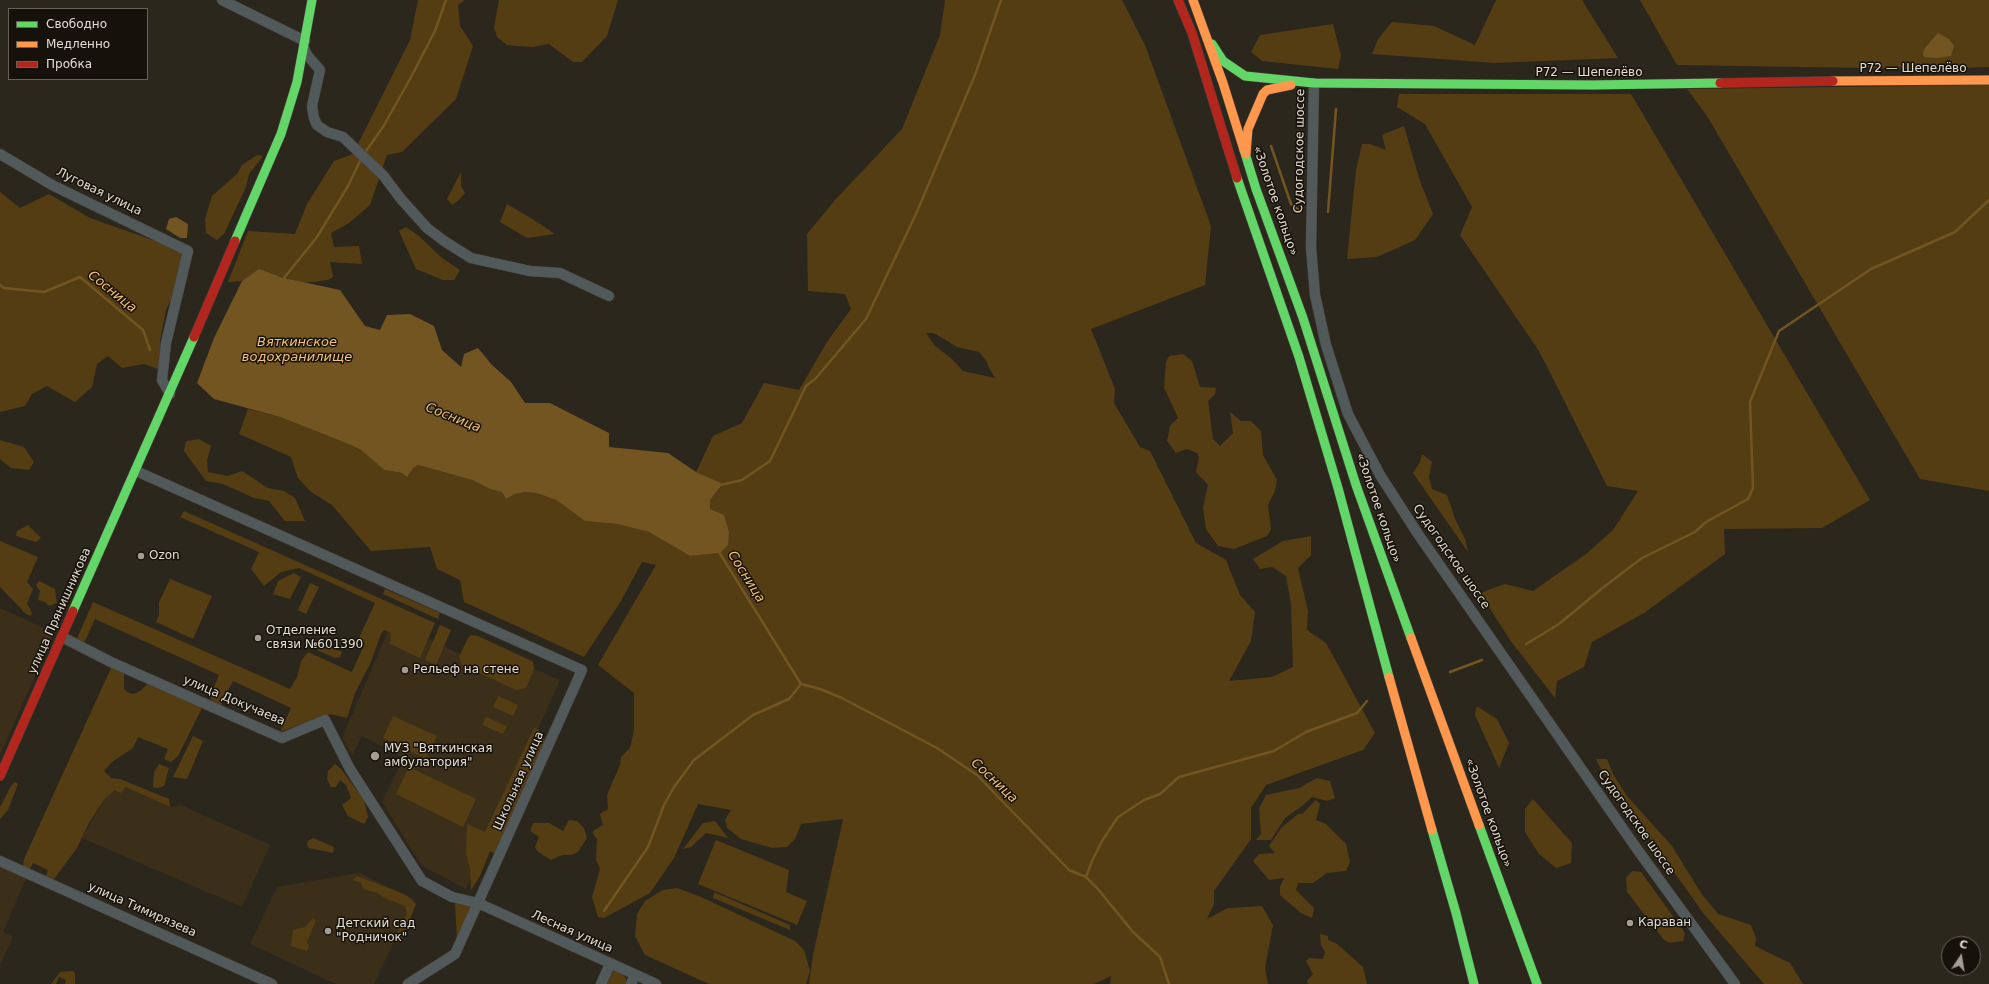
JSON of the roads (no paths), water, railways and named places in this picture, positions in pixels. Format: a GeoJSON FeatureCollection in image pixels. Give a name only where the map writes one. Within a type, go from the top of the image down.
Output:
{"type":"FeatureCollection","features":[{"type":"Feature","properties":{"kind":"main road","name":"улица Прянишникова"},"geometry":{"type":"LineString","coordinates":[[0,776],[170,394],[281,134],[297,82],[312,0]]}},
{"type":"Feature","properties":{"kind":"main road"},"geometry":{"type":"LineString","coordinates":[[1178,0],[1192,33],[1234,170],[1299,357],[1338,488],[1418,783],[1456,913],[1474,984]]}},
{"type":"Feature","properties":{"kind":"main road"},"geometry":{"type":"LineString","coordinates":[[1193,0],[1208,37]]}},
{"type":"Feature","properties":{"kind":"main road","name":"Р72 — Шепелёво"},"geometry":{"type":"LineString","coordinates":[[1208,37],[1223,61],[1245,76],[1314,83],[1592,85],[1989,80]]}},
{"type":"Feature","properties":{"kind":"main road","name":"«Золотое кольцо»"},"geometry":{"type":"LineString","coordinates":[[1208,37],[1246,154],[1303,318],[1356,485],[1537,984]]}},
{"type":"Feature","properties":{"kind":"main road"},"geometry":{"type":"LineString","coordinates":[[1246,154],[1248,129],[1263,94],[1267,90],[1283,86],[1314,83]]}},
{"type":"Feature","properties":{"kind":"street"},"geometry":{"type":"LineString","coordinates":[[222,0],[304,45],[307,55],[320,70],[312,106],[317,125],[327,132],[343,137],[383,175],[401,199],[427,228],[444,242],[471,258],[516,268],[560,272],[610,296]]}},
{"type":"Feature","properties":{"kind":"street","name":"Судогодское шоссе"},"geometry":{"type":"LineString","coordinates":[[1314,83],[1311,247],[1315,295],[1326,344],[1348,414],[1380,475],[1418,534],[1637,849],[1735,984]]}},
{"type":"Feature","properties":{"kind":"street","name":"Луговая улица"},"geometry":{"type":"LineString","coordinates":[[0,154],[52,185],[188,250],[166,343],[162,380],[170,394]]}},
{"type":"Feature","properties":{"kind":"street","name":"Школьная улица"},"geometry":{"type":"LineString","coordinates":[[136,471],[582,670],[478,903]]}},
{"type":"Feature","properties":{"kind":"street","name":"улица Докучаева"},"geometry":{"type":"LineString","coordinates":[[62,637],[110,662],[282,738],[324,720],[350,769],[422,880],[452,897],[478,903]]}},
{"type":"Feature","properties":{"kind":"street","name":"улица Тимирязева"},"geometry":{"type":"LineString","coordinates":[[0,861],[272,984]]}},
{"type":"Feature","properties":{"kind":"street"},"geometry":{"type":"LineString","coordinates":[[408,984],[455,954],[478,903]]}},
{"type":"Feature","properties":{"kind":"street","name":"Лесная улица"},"geometry":{"type":"LineString","coordinates":[[478,903],[610,964],[633,979],[656,984]]}},
{"type":"Feature","properties":{"kind":"street"},"geometry":{"type":"LineString","coordinates":[[601,984],[610,964]]}},
{"type":"Feature","properties":{"kind":"water"},"geometry":{"type":"Polygon","coordinates":[[[1938,33],[1949,39],[1954,46],[1951,56],[1937,58],[1924,57],[1924,49],[1938,33]]]}},
{"type":"Feature","properties":{"kind":"water"},"geometry":{"type":"Polygon","coordinates":[[[176,217],[188,224],[187,238],[180,238],[166,229],[169,219],[176,217]]]}},
{"type":"Feature","properties":{"kind":"water","name":"Вяткинское водохранилище"},"geometry":{"type":"Polygon","coordinates":[[[259,269],[284,278],[340,290],[365,326],[380,330],[387,315],[410,314],[434,326],[442,350],[461,367],[464,354],[478,348],[492,365],[511,382],[525,403],[550,403],[609,433],[609,447],[668,453],[696,472],[723,484],[710,500],[710,509],[724,515],[729,532],[728,545],[720,553],[690,556],[649,532],[617,524],[585,521],[556,500],[537,493],[525,492],[515,494],[506,499],[502,492],[490,489],[472,480],[418,465],[413,468],[407,477],[402,473],[384,470],[361,450],[351,445],[280,417],[214,399],[197,383],[214,338],[242,281],[259,269]]]}},
{"type":"Feature","properties":{"kind":"waterway"},"geometry":{"type":"LineString","coordinates":[[364,154],[383,127],[410,79],[435,31],[446,0]]}},
{"type":"Feature","properties":{"kind":"waterway"},"geometry":{"type":"LineString","coordinates":[[721,485],[742,480],[770,461],[806,386],[816,378],[866,319],[916,214],[975,75],[1001,0]]}},
{"type":"Feature","properties":{"kind":"waterway"},"geometry":{"type":"LineString","coordinates":[[1328,212],[1336,109]]}},
{"type":"Feature","properties":{"kind":"waterway"},"geometry":{"type":"LineString","coordinates":[[1271,146],[1291,204],[1300,211]]}},
{"type":"Feature","properties":{"kind":"waterway"},"geometry":{"type":"LineString","coordinates":[[284,278],[317,237],[348,186],[361,159]]}},
{"type":"Feature","properties":{"kind":"waterway"},"geometry":{"type":"LineString","coordinates":[[1526,644],[1559,624],[1642,558],[1695,532],[1706,522],[1748,499],[1753,488],[1750,402],[1779,331],[1871,269],[1955,232],[1989,200]]}},
{"type":"Feature","properties":{"kind":"waterway","name":"Сосница"},"geometry":{"type":"LineString","coordinates":[[0,285],[4,288],[44,292],[80,277],[143,330],[150,350]]}},
{"type":"Feature","properties":{"kind":"waterway","name":"Сосница"},"geometry":{"type":"LineString","coordinates":[[719,552],[801,684],[820,689],[842,698],[937,748],[977,775],[1069,870],[1086,877],[1097,888],[1133,932],[1160,957],[1169,984]]}},
{"type":"Feature","properties":{"kind":"waterway"},"geometry":{"type":"LineString","coordinates":[[1450,672],[1482,660]]}},
{"type":"Feature","properties":{"kind":"waterway"},"geometry":{"type":"LineString","coordinates":[[604,911],[648,847],[664,805],[674,787],[694,760],[753,715],[789,699],[801,684]]}},
{"type":"Feature","properties":{"kind":"waterway"},"geometry":{"type":"LineString","coordinates":[[1086,877],[1102,841],[1118,817],[1144,800],[1160,794],[1179,777],[1274,751],[1306,732],[1357,713],[1367,701]]}},
{"type":"Feature","properties":{"kind":"place","name":"Ozon"},"geometry":{"type":"Point","coordinates":[141,556]}},
{"type":"Feature","properties":{"kind":"place","name":"Отделение связи №601390"},"geometry":{"type":"Point","coordinates":[258,638]}},
{"type":"Feature","properties":{"kind":"place","name":"Рельеф на стене"},"geometry":{"type":"Point","coordinates":[405,670]}},
{"type":"Feature","properties":{"kind":"place","name":"МУЗ \"Вяткинская амбулатория\""},"geometry":{"type":"Point","coordinates":[375,756]}},
{"type":"Feature","properties":{"kind":"place","name":"Караван"},"geometry":{"type":"Point","coordinates":[1630,923]}},
{"type":"Feature","properties":{"kind":"place","name":"Детский сад \"Родничок\""},"geometry":{"type":"Point","coordinates":[328,931]}}]}
